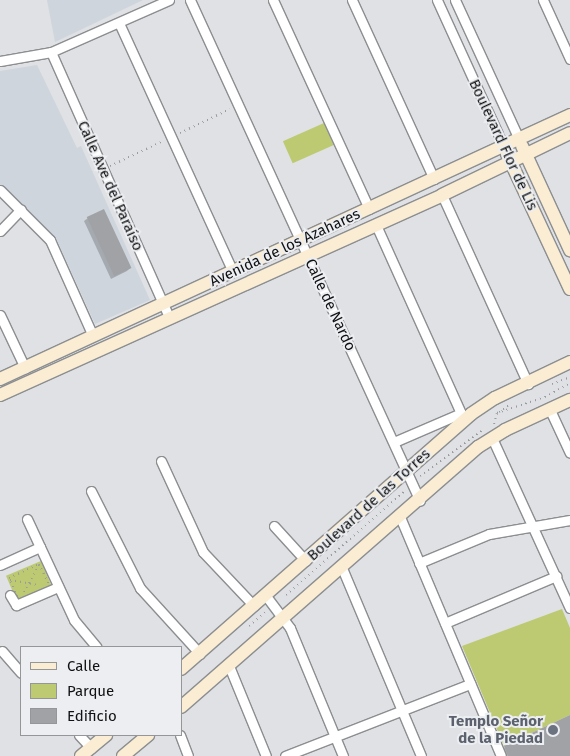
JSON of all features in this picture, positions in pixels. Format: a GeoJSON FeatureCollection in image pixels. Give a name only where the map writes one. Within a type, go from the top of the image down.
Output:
{"type":"FeatureCollection","features":[{"type":"Feature","properties":{"kind":"street"},"geometry":{"type":"LineString","coordinates":[[0,60],[51,52],[169,0]]}},
{"type":"Feature","properties":{"kind":"street","name":"Calle de Nardo"},"geometry":{"type":"LineString","coordinates":[[190,0],[420,500]]}},
{"type":"Feature","properties":{"kind":"street"},"geometry":{"type":"LineString","coordinates":[[273,0],[368,210]]}},
{"type":"Feature","properties":{"kind":"street"},"geometry":{"type":"LineString","coordinates":[[352,0],[434,179]]}},
{"type":"Feature","properties":{"kind":"street","name":"Boulevard Flor de Lis"},"geometry":{"type":"LineString","coordinates":[[437,0],[570,289]]}},
{"type":"Feature","properties":{"kind":"street","name":"Boulevard Flor de Lis"},"geometry":{"type":"LineString","coordinates":[[455,0],[570,250]]}},
{"type":"Feature","properties":{"kind":"street"},"geometry":{"type":"LineString","coordinates":[[543,0],[570,59]]}},
{"type":"Feature","properties":{"kind":"street"},"geometry":{"type":"LineString","coordinates":[[119,23],[233,272]]}},
{"type":"Feature","properties":{"kind":"street","name":"Calle Ave del Paraíso"},"geometry":{"type":"LineString","coordinates":[[51,52],[170,319]]}},
{"type":"Feature","properties":{"kind":"street","name":"Avenida de los Azahares"},"geometry":{"type":"LineString","coordinates":[[0,379],[570,115]]}},
{"type":"Feature","properties":{"kind":"street","name":"Avenida de los Azahares"},"geometry":{"type":"LineString","coordinates":[[0,395],[442,195],[570,133]]}},
{"type":"Feature","properties":{"kind":"street"},"geometry":{"type":"LineString","coordinates":[[0,190],[50,240],[93,336]]}},
{"type":"Feature","properties":{"kind":"street"},"geometry":{"type":"LineString","coordinates":[[442,195],[528,384]]}},
{"type":"Feature","properties":{"kind":"street"},"geometry":{"type":"LineString","coordinates":[[0,231],[21,209]]}},
{"type":"Feature","properties":{"kind":"street"},"geometry":{"type":"LineString","coordinates":[[376,225],[462,417],[394,442]]}},
{"type":"Feature","properties":{"kind":"street"},"geometry":{"type":"LineString","coordinates":[[0,315],[24,368]]}},
{"type":"Feature","properties":{"kind":"street","name":"Boulevard de las Torres"},"geometry":{"type":"LineString","coordinates":[[182,668],[306,561],[407,470],[462,417],[495,398],[528,384],[570,362]]}},
{"type":"Feature","properties":{"kind":"street","name":"Boulevard de las Torres"},"geometry":{"type":"LineString","coordinates":[[182,706],[492,438],[570,400]]}},
{"type":"Feature","properties":{"kind":"street"},"geometry":{"type":"LineString","coordinates":[[550,410],[570,453]]}},
{"type":"Feature","properties":{"kind":"street"},"geometry":{"type":"LineString","coordinates":[[492,438],[570,608]]}},
{"type":"Feature","properties":{"kind":"street"},"geometry":{"type":"LineString","coordinates":[[161,461],[204,552],[254,606]]}},
{"type":"Feature","properties":{"kind":"street"},"geometry":{"type":"LineString","coordinates":[[91,490],[140,588],[200,654]]}},
{"type":"Feature","properties":{"kind":"street"},"geometry":{"type":"LineString","coordinates":[[400,517],[501,756]]}},
{"type":"Feature","properties":{"kind":"street"},"geometry":{"type":"LineString","coordinates":[[27,519],[40,547],[54,587],[74,620],[96,646]]}},
{"type":"Feature","properties":{"kind":"street"},"geometry":{"type":"LineString","coordinates":[[419,563],[480,537],[570,520]]}},
{"type":"Feature","properties":{"kind":"street"},"geometry":{"type":"LineString","coordinates":[[274,526],[306,561]]}},
{"type":"Feature","properties":{"kind":"street"},"geometry":{"type":"LineString","coordinates":[[0,565],[40,547]]}},
{"type":"Feature","properties":{"kind":"street"},"geometry":{"type":"LineString","coordinates":[[342,568],[421,756]]}},
{"type":"Feature","properties":{"kind":"street"},"geometry":{"type":"LineString","coordinates":[[445,623],[556,576]]}},
{"type":"Feature","properties":{"kind":"street"},"geometry":{"type":"LineString","coordinates":[[10,595],[16,605],[54,587]]}},
{"type":"Feature","properties":{"kind":"street"},"geometry":{"type":"LineString","coordinates":[[266,596],[284,619],[343,756]]}},
{"type":"Feature","properties":{"kind":"street"},"geometry":{"type":"LineString","coordinates":[[2,652],[20,672]]}},
{"type":"Feature","properties":{"kind":"street"},"geometry":{"type":"LineString","coordinates":[[229,666],[266,756]]}},
{"type":"Feature","properties":{"kind":"street"},"geometry":{"type":"LineString","coordinates":[[286,756],[470,684]]}},
{"type":"Feature","properties":{"kind":"street"},"geometry":{"type":"LineString","coordinates":[[79,736],[86,752],[105,736]]}},
{"type":"Feature","properties":{"kind":"street"},"geometry":{"type":"LineString","coordinates":[[123,756],[147,736]]}},
{"type":"Feature","properties":{"kind":"street"},"geometry":{"type":"LineString","coordinates":[[180,736],[188,756]]}},
{"type":"Feature","properties":{"kind":"path"},"geometry":{"type":"LineString","coordinates":[[286,595],[412,484]]}},
{"type":"Feature","properties":{"kind":"path"},"geometry":{"type":"LineString","coordinates":[[39,564],[54,587]]}},
{"type":"Feature","properties":{"kind":"path"},"geometry":{"type":"LineString","coordinates":[[10,580],[39,564]]}},
{"type":"Feature","properties":{"kind":"path"},"geometry":{"type":"LineString","coordinates":[[19,601],[39,564]]}},
{"type":"Feature","properties":{"kind":"path"},"geometry":{"type":"LineString","coordinates":[[10,580],[54,587]]}},
{"type":"Feature","properties":{"kind":"path"},"geometry":{"type":"LineString","coordinates":[[10,580],[19,601]]}},
{"type":"Feature","properties":{"kind":"path"},"geometry":{"type":"LineString","coordinates":[[19,601],[54,587]]}},
{"type":"Feature","properties":{"kind":"shaded area"},"geometry":{"type":"Polygon","coordinates":[[[47,0],[143,0],[55,42],[47,0]]]}},
{"type":"Feature","properties":{"kind":"shaded area"},"geometry":{"type":"Polygon","coordinates":[[[37,65],[77,148],[81,146],[150,300],[95,324],[56,238],[0,186],[0,71],[37,65]]]}},
{"type":"Feature","properties":{"kind":"green space"},"geometry":{"type":"Polygon","coordinates":[[[324,123],[334,145],[293,163],[283,141],[324,123]]]}},
{"type":"Feature","properties":{"kind":"green space"},"geometry":{"type":"Polygon","coordinates":[[[41,561],[52,587],[17,602],[6,576],[41,561]]]}},
{"type":"Feature","properties":{"kind":"green space"},"geometry":{"type":"Polygon","coordinates":[[[562,609],[570,628],[570,715],[504,746],[462,646],[562,609]]]}},
{"type":"Feature","properties":{"kind":"building"},"geometry":{"type":"Polygon","coordinates":[[[104,209],[131,268],[114,276],[87,217],[104,209]]]}},
{"type":"Feature","properties":{"kind":"building","name":"Templo Señor de la Piedad"},"geometry":{"type":"Polygon","coordinates":[[[570,715],[570,756],[508,756],[504,746],[570,715]]]}},
{"type":"Feature","properties":{"kind":"place","name":"Templo Señor de la Piedad"},"geometry":{"type":"Point","coordinates":[553,730]}}]}
